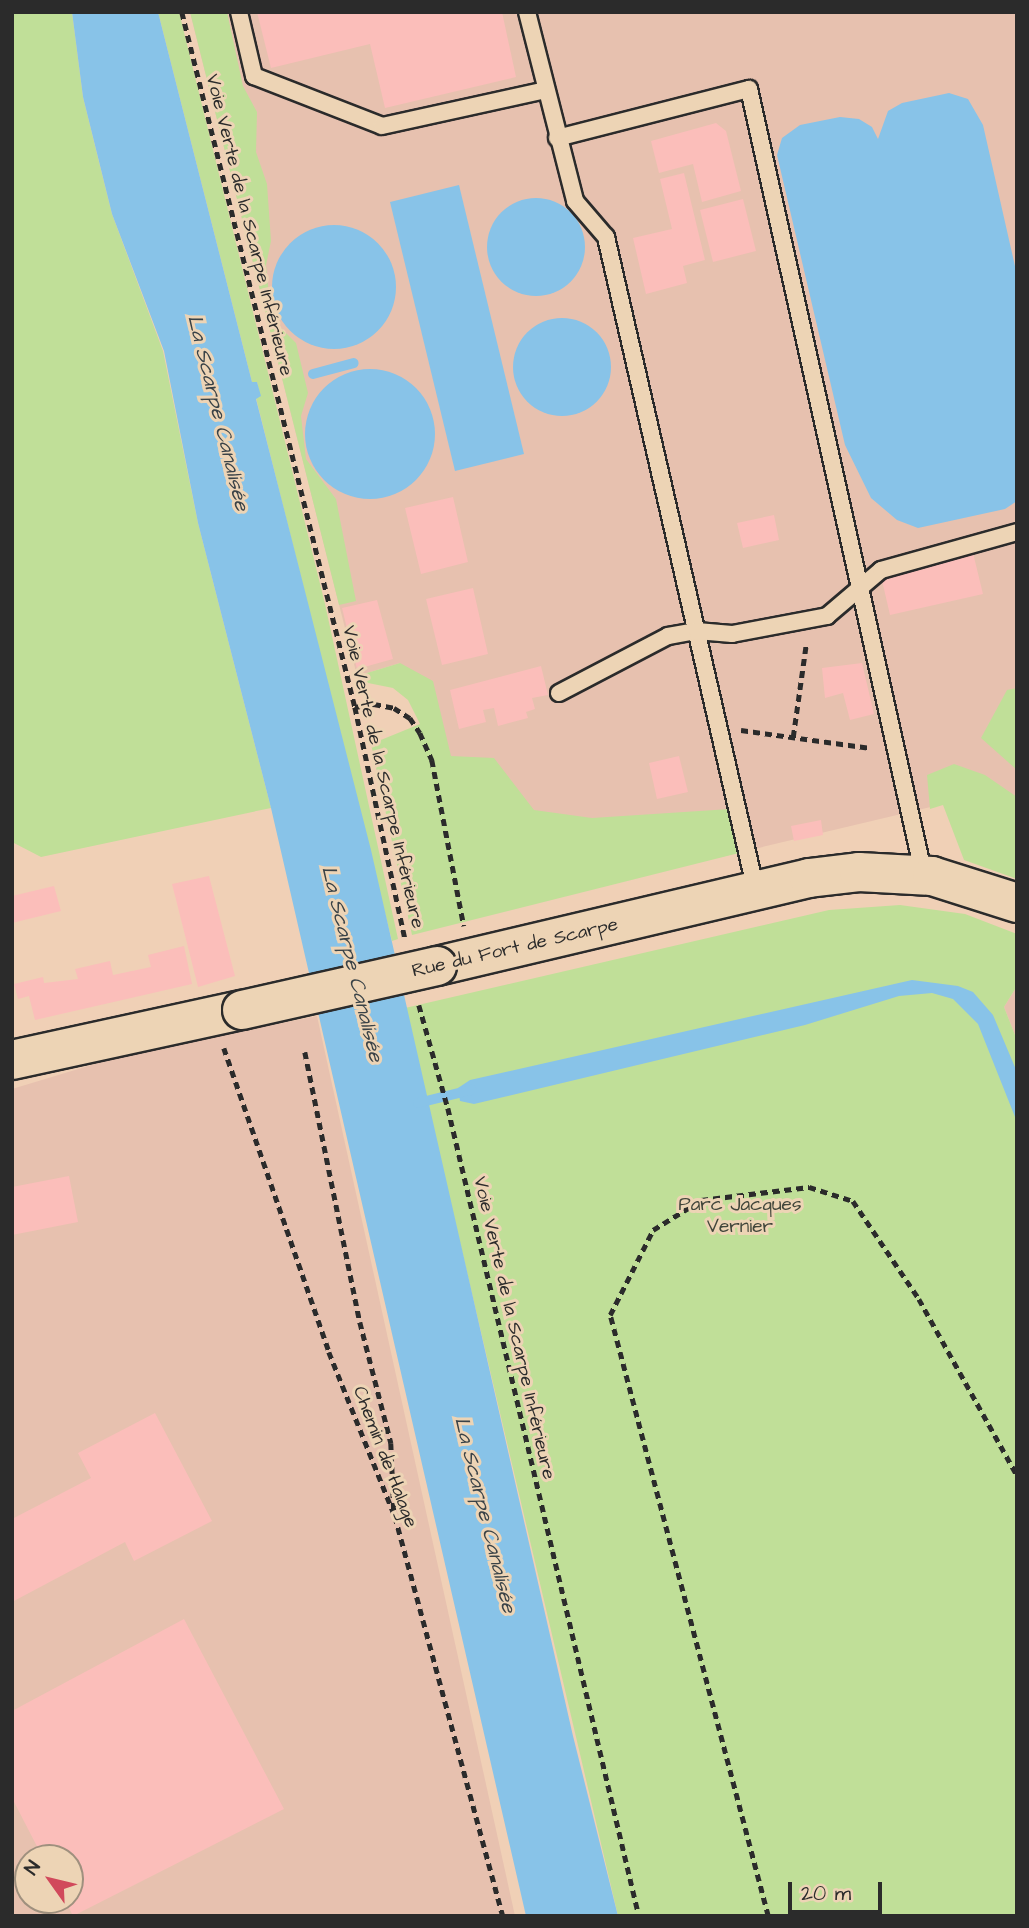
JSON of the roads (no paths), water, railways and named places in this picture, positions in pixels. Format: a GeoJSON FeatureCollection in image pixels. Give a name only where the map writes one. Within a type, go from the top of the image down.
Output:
{"type":"FeatureCollection","features":[{"type":"Feature","properties":{"kind":"main road","name":"Rue du Fort de Scarpe"},"geometry":{"type":"LineString","coordinates":[[12,1060],[228,1014],[442,974],[756,891],[859,872],[924,876],[1017,903]]}},
{"type":"Feature","properties":{"kind":"lane"},"geometry":{"type":"LineString","coordinates":[[239,12],[254,76],[382,126],[545,90]]}},
{"type":"Feature","properties":{"kind":"lane"},"geometry":{"type":"LineString","coordinates":[[527,12],[575,201],[606,237],[756,891]]}},
{"type":"Feature","properties":{"kind":"lane"},"geometry":{"type":"LineString","coordinates":[[557,138],[749,89],[924,876]]}},
{"type":"Feature","properties":{"kind":"lane"},"geometry":{"type":"LineString","coordinates":[[559,693],[668,636],[697,631],[732,634],[827,616],[861,590],[881,570],[1017,532]]}},
{"type":"Feature","properties":{"kind":"water","name":"La Scarpe Canalisée"},"geometry":{"type":"Polygon","coordinates":[[[72,12],[158,12],[252,382],[257,382],[261,396],[256,399],[371,850],[573,1736],[618,1916],[526,1916],[271,808],[198,523],[164,351],[112,214],[83,97],[72,12]]]}},
{"type":"Feature","properties":{"kind":"water"},"geometry":{"type":"Polygon","coordinates":[[[949,93],[968,99],[983,125],[1017,275],[1017,501],[1005,509],[918,528],[897,520],[871,498],[845,445],[777,155],[782,138],[800,125],[840,117],[859,119],[872,127],[878,139],[888,111],[902,103],[949,93]]]}},
{"type":"Feature","properties":{"kind":"water"},"geometry":{"type":"Polygon","coordinates":[[[459,185],[524,454],[455,471],[390,202],[459,185]]]}},
{"type":"Feature","properties":{"kind":"water"},"geometry":{"type":"Polygon","coordinates":[[[536,198],[555,202],[571,212],[581,228],[585,247],[581,266],[571,282],[555,292],[536,296],[517,292],[501,282],[491,266],[487,247],[491,228],[501,212],[517,202],[536,198]]]}},
{"type":"Feature","properties":{"kind":"water"},"geometry":{"type":"Polygon","coordinates":[[[334,225],[358,230],[378,243],[391,263],[396,287],[391,311],[378,331],[358,344],[334,349],[310,344],[290,331],[277,311],[272,287],[277,263],[290,243],[310,230],[334,225]]]}},
{"type":"Feature","properties":{"kind":"water"},"geometry":{"type":"Polygon","coordinates":[[[562,318],[581,322],[597,332],[607,348],[611,367],[607,386],[597,402],[581,412],[562,416],[543,412],[527,402],[517,386],[513,367],[517,348],[527,332],[543,322],[562,318]]]}},
{"type":"Feature","properties":{"kind":"water"},"geometry":{"type":"Polygon","coordinates":[[[370,369],[395,374],[416,388],[430,409],[435,434],[430,459],[416,480],[395,494],[370,499],[345,494],[324,480],[310,459],[305,434],[310,409],[324,388],[345,374],[370,369]]]}},
{"type":"Feature","properties":{"kind":"water"},"geometry":{"type":"Polygon","coordinates":[[[912,980],[958,986],[973,992],[993,1015],[1017,1072],[1017,1122],[978,1024],[953,999],[932,993],[899,996],[805,1025],[474,1104],[460,1101],[458,1088],[470,1080],[912,980]]]}},
{"type":"Feature","properties":{"kind":"waterway"},"geometry":{"type":"LineString","coordinates":[[313,374],[354,363]]}},
{"type":"Feature","properties":{"kind":"waterway"},"geometry":{"type":"LineString","coordinates":[[418,1103],[471,1090]]}},
{"type":"Feature","properties":{"kind":"park label","name":"Parc Jacques Vernier"},"geometry":{"type":"Point","coordinates":[740,1216]}}]}
